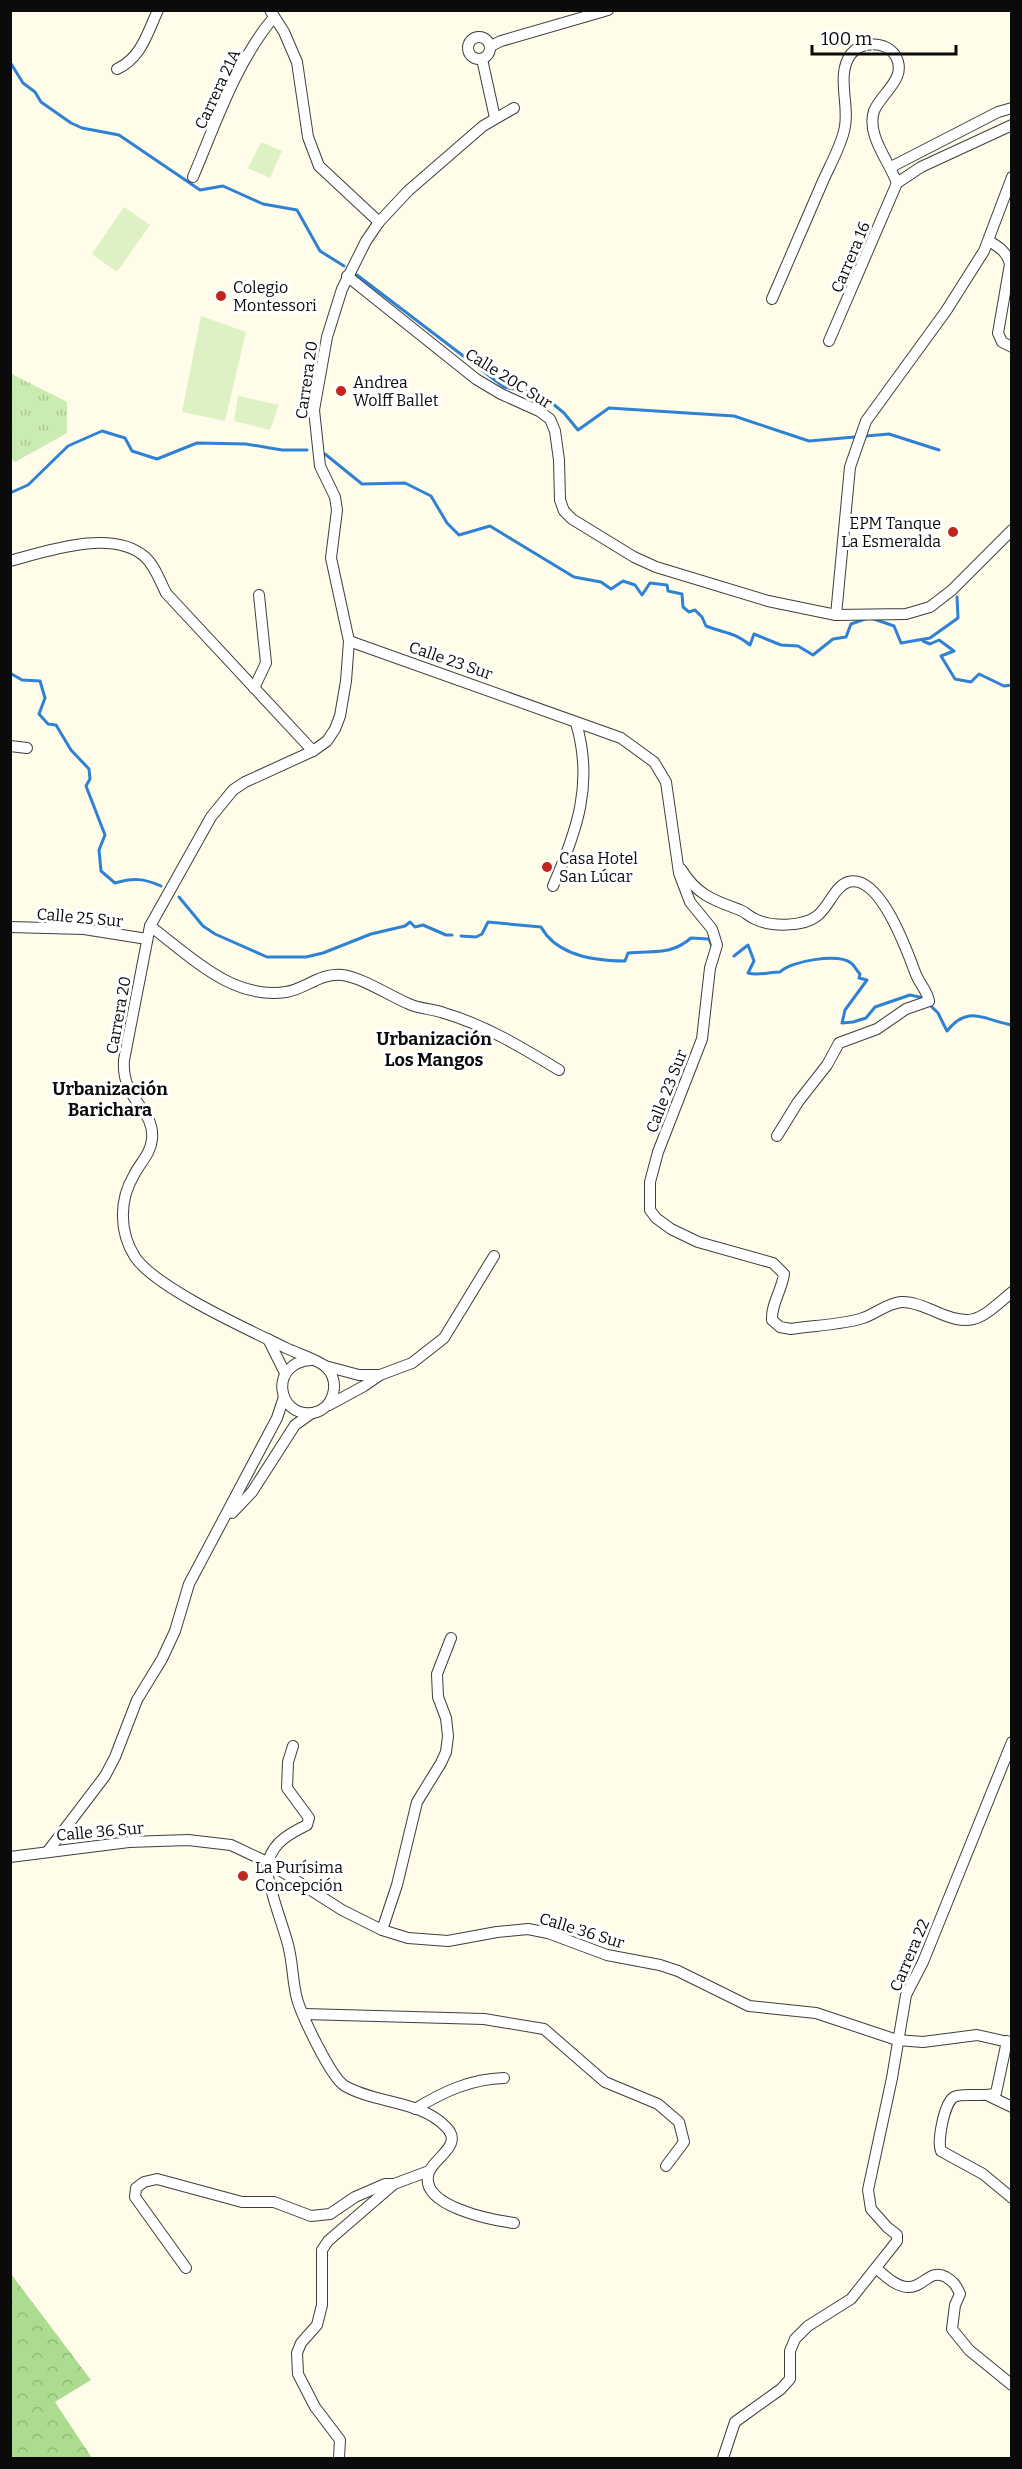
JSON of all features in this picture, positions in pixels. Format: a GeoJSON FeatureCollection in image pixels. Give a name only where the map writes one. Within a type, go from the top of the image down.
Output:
{"type":"FeatureCollection","features":[{"type":"Feature","properties":{"kind":"street"},"geometry":{"type":"LineString","coordinates":[[117,69],[129,64],[136,55],[158,10]]}},
{"type":"Feature","properties":{"kind":"street"},"geometry":{"type":"LineString","coordinates":[[491,46],[501,40],[608,10]]}},
{"type":"Feature","properties":{"kind":"street"},"geometry":{"type":"LineString","coordinates":[[272,14],[297,62],[308,137],[319,166],[379,222]]}},
{"type":"Feature","properties":{"kind":"street","name":"Carrera 21A"},"geometry":{"type":"LineString","coordinates":[[193,177],[240,72],[272,14]]}},
{"type":"Feature","properties":{"kind":"street"},"geometry":{"type":"LineString","coordinates":[[480,36],[487,39],[491,46],[489,54],[482,59],[475,58],[469,53],[470,42],[480,36]]}},
{"type":"Feature","properties":{"kind":"street"},"geometry":{"type":"LineString","coordinates":[[772,299],[845,130],[846,65],[850,55],[859,47],[880,45],[889,49],[895,56],[898,66],[895,82],[879,101],[872,122],[874,137],[897,183],[921,167],[1011,125]]}},
{"type":"Feature","properties":{"kind":"street"},"geometry":{"type":"LineString","coordinates":[[482,59],[495,118]]}},
{"type":"Feature","properties":{"kind":"street","name":"Carrera 20"},"geometry":{"type":"LineString","coordinates":[[311,1360],[188,1297],[149,1272],[135,1256],[126,1235],[123,1217],[124,1197],[133,1176],[148,1153],[152,1139],[149,1120],[129,1091],[123,1071],[150,926],[194,846],[223,801],[245,782],[313,751],[327,741],[340,716],[349,641],[332,558],[337,510],[335,497],[320,466],[314,410],[327,337],[348,276],[366,241],[379,222],[449,153],[495,118],[514,108]]}},
{"type":"Feature","properties":{"kind":"street"},"geometry":{"type":"LineString","coordinates":[[891,167],[998,112],[1011,108]]}},
{"type":"Feature","properties":{"kind":"street"},"geometry":{"type":"LineString","coordinates":[[1011,177],[989,241],[946,311],[883,396],[862,431],[850,467],[836,615],[906,614],[930,607],[952,590],[1011,530]]}},
{"type":"Feature","properties":{"kind":"street","name":"Carrera 16"},"geometry":{"type":"LineString","coordinates":[[829,341],[897,183]]}},
{"type":"Feature","properties":{"kind":"street"},"geometry":{"type":"LineString","coordinates":[[989,241],[1008,256],[1010,264],[998,333],[1002,342],[1011,347]]}},
{"type":"Feature","properties":{"kind":"street","name":"Calle 20C Sur"},"geometry":{"type":"LineString","coordinates":[[348,276],[476,379],[501,394],[539,411],[549,419],[555,431],[559,460],[560,500],[564,511],[572,519],[634,557],[656,567],[768,601],[836,615]]}},
{"type":"Feature","properties":{"kind":"street"},"geometry":{"type":"LineString","coordinates":[[10,561],[75,544],[94,542],[115,544],[144,555],[152,564],[166,593],[313,751]]}},
{"type":"Feature","properties":{"kind":"street"},"geometry":{"type":"LineString","coordinates":[[254,688],[266,663],[259,595]]}},
{"type":"Feature","properties":{"kind":"street","name":"Calle 23 Sur"},"geometry":{"type":"LineString","coordinates":[[349,641],[621,738],[654,762],[666,782],[677,861],[690,902],[712,929],[717,945],[710,968],[702,1039],[658,1152],[650,1182],[650,1210],[656,1218],[671,1229],[698,1242],[773,1263],[784,1274],[782,1287],[772,1310],[772,1320],[780,1327],[791,1329],[863,1318],[890,1304],[904,1302],[949,1319],[971,1321],[1011,1292]]}},
{"type":"Feature","properties":{"kind":"street"},"geometry":{"type":"LineString","coordinates":[[553,886],[575,829],[585,786],[583,754],[576,723]]}},
{"type":"Feature","properties":{"kind":"street"},"geometry":{"type":"LineString","coordinates":[[10,746],[27,748]]}},
{"type":"Feature","properties":{"kind":"street"},"geometry":{"type":"LineString","coordinates":[[677,861],[698,890],[709,899],[770,924],[789,924],[816,917],[840,888],[848,882],[857,882],[866,886],[883,903],[909,955],[915,974],[928,995],[929,1001],[906,1009],[877,1029],[839,1043],[827,1065],[798,1102],[777,1136]]}},
{"type":"Feature","properties":{"kind":"street"},"geometry":{"type":"LineString","coordinates":[[150,926],[219,977],[245,990],[261,993],[287,992],[327,975],[344,975],[412,1006],[444,1012],[504,1037],[559,1070]]}},
{"type":"Feature","properties":{"kind":"street","name":"Calle 25 Sur"},"geometry":{"type":"LineString","coordinates":[[10,927],[84,929],[147,939]]}},
{"type":"Feature","properties":{"kind":"street"},"geometry":{"type":"LineString","coordinates":[[225,1520],[252,1492],[295,1425],[380,1375],[412,1363],[444,1338],[494,1256]]}},
{"type":"Feature","properties":{"kind":"street"},"geometry":{"type":"LineString","coordinates":[[268,1339],[285,1373]]}},
{"type":"Feature","properties":{"kind":"street"},"geometry":{"type":"LineString","coordinates":[[48,1851],[105,1776],[115,1756],[137,1700],[162,1659],[175,1631],[189,1584],[225,1520],[240,1486],[277,1418],[284,1397],[282,1380],[285,1373],[292,1365],[311,1360],[325,1366],[359,1374],[380,1375]]}},
{"type":"Feature","properties":{"kind":"street"},"geometry":{"type":"LineString","coordinates":[[325,1366],[332,1375],[335,1386],[333,1397],[326,1407]]}},
{"type":"Feature","properties":{"kind":"street"},"geometry":{"type":"LineString","coordinates":[[284,1397],[295,1410],[312,1413]]}},
{"type":"Feature","properties":{"kind":"street"},"geometry":{"type":"LineString","coordinates":[[382,1930],[397,1885],[417,1802],[446,1752],[448,1736],[446,1718],[438,1697],[437,1674],[451,1638]]}},
{"type":"Feature","properties":{"kind":"street","name":"Carrera 22"},"geometry":{"type":"LineString","coordinates":[[876,2268],[897,2241],[897,2235],[871,2208],[868,2190],[892,2078],[906,1995],[923,1962],[1011,1742]]}},
{"type":"Feature","properties":{"kind":"street"},"geometry":{"type":"LineString","coordinates":[[186,2268],[135,2197],[136,2188],[144,2182],[157,2179],[242,2202],[274,2202],[310,2216],[330,2214],[355,2197],[385,2184],[394,2184],[429,2171],[450,2147],[451,2134],[438,2121],[415,2109],[342,2085],[322,2054],[296,1994],[287,1941],[268,1881],[267,1862],[278,1842],[286,1835],[307,1826],[309,1818],[286,1788],[288,1762],[293,1746]]}},
{"type":"Feature","properties":{"kind":"street","name":"Calle 36 Sur"},"geometry":{"type":"LineString","coordinates":[[10,1857],[129,1842],[200,1841],[231,1845],[267,1862],[342,1910],[382,1930],[408,1938],[448,1941],[511,1930],[538,1931],[607,1955],[660,1965],[678,1971],[749,2006],[816,2013],[897,2040],[923,2042],[977,2035],[1009,2042]]}},
{"type":"Feature","properties":{"kind":"street"},"geometry":{"type":"LineString","coordinates":[[304,2014],[484,2019],[544,2029],[605,2082],[658,2104],[679,2122],[685,2138],[684,2142],[666,2166]]}},
{"type":"Feature","properties":{"kind":"street"},"geometry":{"type":"LineString","coordinates":[[1009,2042],[996,2093],[989,2096],[956,2096],[951,2099],[940,2130],[939,2147],[941,2151],[984,2174],[1011,2198]]}},
{"type":"Feature","properties":{"kind":"street"},"geometry":{"type":"LineString","coordinates":[[415,2109],[442,2093],[460,2086],[484,2079],[504,2078]]}},
{"type":"Feature","properties":{"kind":"street"},"geometry":{"type":"LineString","coordinates":[[989,2096],[1011,2107]]}},
{"type":"Feature","properties":{"kind":"street"},"geometry":{"type":"LineString","coordinates":[[429,2171],[428,2181],[431,2189],[449,2205],[474,2215],[514,2223]]}},
{"type":"Feature","properties":{"kind":"street"},"geometry":{"type":"LineString","coordinates":[[339,2458],[340,2440],[315,2407],[300,2380],[297,2353],[301,2343],[317,2325],[322,2305],[322,2250],[328,2241],[394,2184]]}},
{"type":"Feature","properties":{"kind":"street"},"geometry":{"type":"LineString","coordinates":[[723,2458],[735,2422],[781,2390],[790,2379],[790,2351],[795,2339],[808,2326],[851,2299],[876,2268],[893,2282],[908,2288],[922,2283],[931,2275],[940,2274],[955,2282],[960,2294],[955,2305],[952,2329],[969,2350],[1011,2385]]}},
{"type":"Feature","properties":{"kind":"green space"},"geometry":{"type":"Polygon","coordinates":[[[261,142],[282,151],[270,178],[248,168],[261,142]]]}},
{"type":"Feature","properties":{"kind":"green space"},"geometry":{"type":"Polygon","coordinates":[[[124,207],[150,225],[117,272],[92,254],[124,207]]]}},
{"type":"Feature","properties":{"kind":"green space"},"geometry":{"type":"Polygon","coordinates":[[[201,316],[246,332],[225,421],[182,412],[201,316]]]}},
{"type":"Feature","properties":{"kind":"green space"},"geometry":{"type":"Polygon","coordinates":[[[10,373],[67,402],[67,433],[15,462],[11,459],[10,373]]]}},
{"type":"Feature","properties":{"kind":"green space"},"geometry":{"type":"Polygon","coordinates":[[[238,396],[279,405],[270,430],[234,421],[238,396]]]}},
{"type":"Feature","properties":{"kind":"green space"},"geometry":{"type":"Polygon","coordinates":[[[11,2274],[91,2380],[55,2402],[92,2458],[11,2458],[11,2274]]]}},
{"type":"Feature","properties":{"kind":"waterway"},"geometry":{"type":"LineString","coordinates":[[10,62],[23,83],[35,92],[41,102],[71,123],[82,128],[119,135],[200,190],[223,186],[263,204],[297,210],[320,251],[344,266]]}},
{"type":"Feature","properties":{"kind":"waterway"},"geometry":{"type":"LineString","coordinates":[[357,275],[504,387],[541,394],[564,413],[578,430],[609,408],[734,416],[809,441],[889,434],[939,450]]}},
{"type":"Feature","properties":{"kind":"waterway"},"geometry":{"type":"LineString","coordinates":[[10,493],[28,485],[68,446],[102,431],[125,438],[132,451],[157,459],[197,443],[246,444],[282,450],[307,450]]}},
{"type":"Feature","properties":{"kind":"waterway"},"geometry":{"type":"LineString","coordinates":[[325,454],[362,484],[405,483],[431,496],[447,523],[459,535],[490,526],[574,577],[601,582],[611,589],[623,581],[635,585],[642,595],[650,583],[667,585],[668,591],[682,594],[683,607],[689,612],[695,610],[702,617],[706,626],[733,635],[750,645],[754,634],[781,645],[798,646],[813,655],[833,639],[846,637],[851,624],[865,619]]}},
{"type":"Feature","properties":{"kind":"waterway"},"geometry":{"type":"LineString","coordinates":[[871,618],[894,626],[901,643],[930,638],[958,618],[957,597]]}},
{"type":"Feature","properties":{"kind":"waterway"},"geometry":{"type":"LineString","coordinates":[[923,641],[930,644],[939,640],[954,651],[941,656],[955,679],[971,682],[979,674],[1004,686],[1012,685]]}},
{"type":"Feature","properties":{"kind":"waterway"},"geometry":{"type":"LineString","coordinates":[[10,673],[22,680],[40,681],[45,698],[39,714],[48,724],[56,725],[71,750],[89,769],[90,779],[86,786],[105,835],[99,850],[101,871],[115,883],[138,880],[149,881],[161,886]]}},
{"type":"Feature","properties":{"kind":"waterway"},"geometry":{"type":"LineString","coordinates":[[179,897],[203,926],[215,934],[267,957],[306,957],[323,953],[371,934],[405,926],[410,922],[415,927],[423,925],[446,935],[452,935]]}},
{"type":"Feature","properties":{"kind":"waterway"},"geometry":{"type":"LineString","coordinates":[[461,936],[476,937],[482,934],[488,922],[541,927],[548,937],[567,951],[589,958],[613,961],[625,961],[628,953],[676,948],[691,938],[709,939],[713,949]]}},
{"type":"Feature","properties":{"kind":"waterway"},"geometry":{"type":"LineString","coordinates":[[734,956],[748,945],[754,961],[748,973],[756,974],[780,972],[793,965],[814,960],[836,959],[851,963],[860,974],[859,978],[867,980],[845,1010],[842,1023],[866,1018],[875,1007],[910,995],[924,998]]}},
{"type":"Feature","properties":{"kind":"waterway"},"geometry":{"type":"LineString","coordinates":[[928,1003],[938,1013],[947,1031],[962,1018],[969,1016],[1012,1025]]}},
{"type":"Feature","properties":{"kind":"place","name":"Colegio Montessori"},"geometry":{"type":"Point","coordinates":[221,296]}},
{"type":"Feature","properties":{"kind":"place","name":"Andrea Wolff Ballet"},"geometry":{"type":"Point","coordinates":[341,391]}},
{"type":"Feature","properties":{"kind":"place","name":"EPM Tanque La Esmeralda"},"geometry":{"type":"Point","coordinates":[953,532]}},
{"type":"Feature","properties":{"kind":"place","name":"Casa Hotel San Lúcar"},"geometry":{"type":"Point","coordinates":[547,867]}},
{"type":"Feature","properties":{"kind":"place","name":"La Purísima Concepción"},"geometry":{"type":"Point","coordinates":[243,1876]}},
{"type":"Feature","properties":{"kind":"district","name":"Urbanización Los Mangos"},"geometry":{"type":"Point","coordinates":[434,1049]}},
{"type":"Feature","properties":{"kind":"district","name":"Urbanización Barichara"},"geometry":{"type":"Point","coordinates":[110,1099]}}]}
